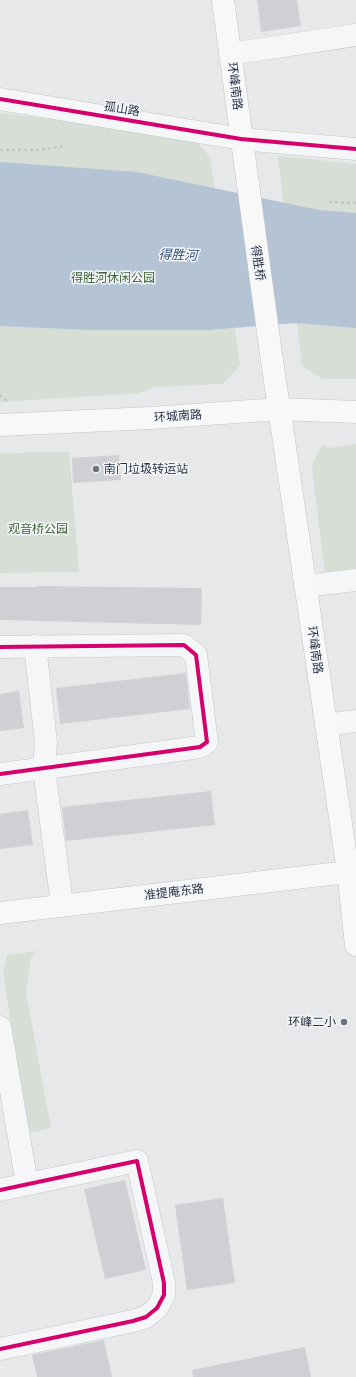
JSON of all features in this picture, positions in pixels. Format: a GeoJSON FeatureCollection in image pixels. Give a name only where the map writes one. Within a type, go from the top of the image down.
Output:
{"type":"FeatureCollection","features":[{"type":"Feature","properties":{"kind":"main road","name":"环峰南路"},"geometry":{"type":"LineString","coordinates":[[223,0],[246,172]]}},
{"type":"Feature","properties":{"kind":"main road","name":"得胜桥"},"geometry":{"type":"LineString","coordinates":[[246,172],[271,354]]}},
{"type":"Feature","properties":{"kind":"main road","name":"环峰南路"},"geometry":{"type":"LineString","coordinates":[[271,354],[326,725],[352,871],[356,945]]}},
{"type":"Feature","properties":{"kind":"main road","name":"环城南路"},"geometry":{"type":"LineString","coordinates":[[0,426],[279,409],[356,412]]}},
{"type":"Feature","properties":{"kind":"main road","name":"准提庵东路"},"geometry":{"type":"LineString","coordinates":[[0,913],[352,871]]}},
{"type":"Feature","properties":{"kind":"street"},"geometry":{"type":"LineString","coordinates":[[230,54],[356,35]]}},
{"type":"Feature","properties":{"kind":"street","name":"孤山路"},"geometry":{"type":"LineString","coordinates":[[0,99],[241,138],[356,149]]}},
{"type":"Feature","properties":{"kind":"street"},"geometry":{"type":"LineString","coordinates":[[305,586],[356,580]]}},
{"type":"Feature","properties":{"kind":"street"},"geometry":{"type":"LineString","coordinates":[[0,647],[184,645],[196,654],[207,742],[200,747],[0,774]]}},
{"type":"Feature","properties":{"kind":"street"},"geometry":{"type":"LineString","coordinates":[[35,646],[46,742],[44,768],[62,905]]}},
{"type":"Feature","properties":{"kind":"street"},"geometry":{"type":"LineString","coordinates":[[326,725],[356,721]]}},
{"type":"Feature","properties":{"kind":"street"},"geometry":{"type":"LineString","coordinates":[[0,1027],[27,1184]]}},
{"type":"Feature","properties":{"kind":"street"},"geometry":{"type":"LineString","coordinates":[[0,1190],[138,1161],[164,1283],[164,1295],[157,1308],[146,1317],[0,1349]]}},
{"type":"Feature","properties":{"kind":"path"},"geometry":{"type":"LineString","coordinates":[[0,150],[37,150],[65,146]]}},
{"type":"Feature","properties":{"kind":"path"},"geometry":{"type":"LineString","coordinates":[[329,202],[356,203]]}},
{"type":"Feature","properties":{"kind":"path"},"geometry":{"type":"LineString","coordinates":[[0,395],[7,401]]}},
{"type":"Feature","properties":{"kind":"green space","name":"得胜河休闲公园"},"geometry":{"type":"Polygon","coordinates":[[[0,113],[192,136],[210,157],[240,365],[223,384],[155,387],[140,393],[0,402],[0,113]]]}},
{"type":"Feature","properties":{"kind":"green space"},"geometry":{"type":"Polygon","coordinates":[[[278,156],[356,164],[356,379],[323,379],[302,366],[278,156]]]}},
{"type":"Feature","properties":{"kind":"green space"},"geometry":{"type":"Polygon","coordinates":[[[356,444],[356,568],[325,574],[312,468],[314,460],[323,445],[330,448],[356,444]]]}},
{"type":"Feature","properties":{"kind":"green space","name":"观音桥公园"},"geometry":{"type":"Polygon","coordinates":[[[69,452],[79,572],[0,573],[0,453],[69,452]]]}},
{"type":"Feature","properties":{"kind":"green space"},"geometry":{"type":"Polygon","coordinates":[[[37,951],[31,957],[26,993],[51,1128],[29,1133],[3,972],[7,955],[37,951]]]}},
{"type":"Feature","properties":{"kind":"water","name":"得胜河"},"geometry":{"type":"Polygon","coordinates":[[[0,162],[137,172],[319,210],[356,213],[356,328],[295,323],[208,330],[89,330],[0,326],[0,162]]]}},
{"type":"Feature","properties":{"kind":"building"},"geometry":{"type":"Polygon","coordinates":[[[257,0],[297,0],[301,26],[261,32],[257,0]]]}},
{"type":"Feature","properties":{"kind":"building","name":"南门垃圾转运站"},"geometry":{"type":"Polygon","coordinates":[[[119,455],[121,480],[73,483],[72,458],[119,455]]]}},
{"type":"Feature","properties":{"kind":"building"},"geometry":{"type":"Polygon","coordinates":[[[0,587],[202,588],[201,625],[0,620],[0,587]]]}},
{"type":"Feature","properties":{"kind":"building"},"geometry":{"type":"Polygon","coordinates":[[[186,673],[190,709],[60,724],[56,688],[186,673]]]}},
{"type":"Feature","properties":{"kind":"building"},"geometry":{"type":"Polygon","coordinates":[[[19,691],[24,728],[0,731],[0,694],[19,691]]]}},
{"type":"Feature","properties":{"kind":"building"},"geometry":{"type":"Polygon","coordinates":[[[211,791],[215,825],[66,841],[62,807],[211,791]]]}},
{"type":"Feature","properties":{"kind":"building"},"geometry":{"type":"Polygon","coordinates":[[[28,810],[33,845],[0,849],[0,814],[28,810]]]}},
{"type":"Feature","properties":{"kind":"building"},"geometry":{"type":"Polygon","coordinates":[[[125,1180],[146,1270],[105,1279],[84,1189],[125,1180]]]}},
{"type":"Feature","properties":{"kind":"building"},"geometry":{"type":"Polygon","coordinates":[[[223,1198],[235,1283],[187,1290],[175,1205],[223,1198]]]}},
{"type":"Feature","properties":{"kind":"building"},"geometry":{"type":"Polygon","coordinates":[[[104,1340],[112,1377],[37,1377],[32,1355],[104,1340]]]}},
{"type":"Feature","properties":{"kind":"building"},"geometry":{"type":"Polygon","coordinates":[[[305,1347],[311,1377],[193,1377],[192,1370],[305,1347]]]}},
{"type":"Feature","properties":{"kind":"cycle path"},"geometry":{"type":"LineString","coordinates":[[0,99],[241,139],[356,149]]}},
{"type":"Feature","properties":{"kind":"cycle path"},"geometry":{"type":"LineString","coordinates":[[0,647],[184,645],[196,655],[207,742],[200,747],[0,774]]}},
{"type":"Feature","properties":{"kind":"cycle path"},"geometry":{"type":"LineString","coordinates":[[0,1190],[137,1161],[164,1283],[164,1295],[157,1308],[146,1317],[0,1349]]}},
{"type":"Feature","properties":{"kind":"place","name":"南门垃圾转运站"},"geometry":{"type":"Point","coordinates":[96,469]}},
{"type":"Feature","properties":{"kind":"place","name":"环峰二小"},"geometry":{"type":"Point","coordinates":[344,1022]}}]}
